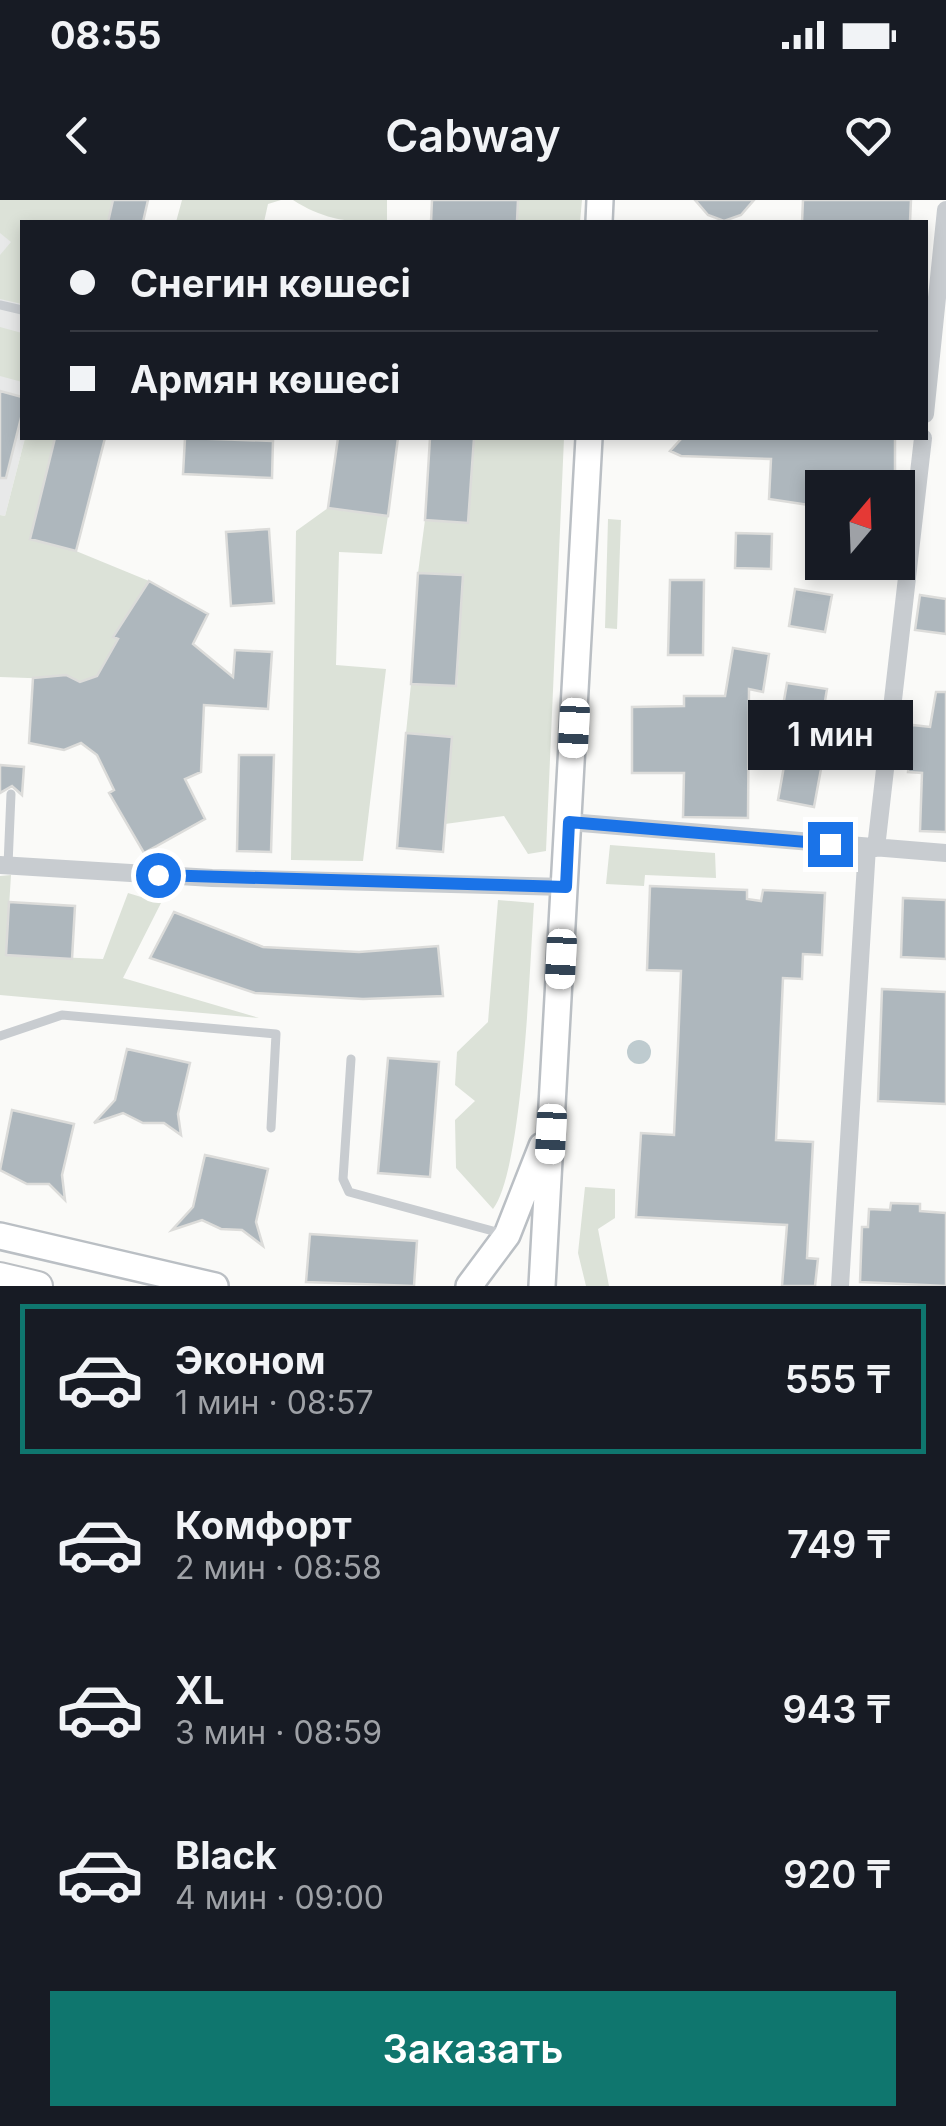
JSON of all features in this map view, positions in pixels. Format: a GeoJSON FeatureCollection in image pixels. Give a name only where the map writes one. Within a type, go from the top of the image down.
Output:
{"type":"FeatureCollection","features":[{"type":"Feature","properties":{"kind":"main road"},"geometry":{"type":"LineString","coordinates":[[542,1286],[589,440]]}},
{"type":"Feature","properties":{"kind":"main road"},"geometry":{"type":"LineString","coordinates":[[469,1286],[507,1234],[535,1168],[553,1102]]}},
{"type":"Feature","properties":{"kind":"main road"},"geometry":{"type":"LineString","coordinates":[[546,1227],[561,1286]]}},
{"type":"Feature","properties":{"kind":"main road"},"geometry":{"type":"LineString","coordinates":[[0,1236],[215,1286]]}},
{"type":"Feature","properties":{"kind":"main road"},"geometry":{"type":"LineString","coordinates":[[0,1277],[38,1286]]}},
{"type":"Feature","properties":{"kind":"street"},"geometry":{"type":"LineString","coordinates":[[928,385],[946,210]]}},
{"type":"Feature","properties":{"kind":"street"},"geometry":{"type":"LineString","coordinates":[[840,1286],[872,848],[923,440]]}},
{"type":"Feature","properties":{"kind":"street"},"geometry":{"type":"LineString","coordinates":[[569,822],[946,854]]}},
{"type":"Feature","properties":{"kind":"street"},"geometry":{"type":"LineString","coordinates":[[4,865],[212,878],[566,887]]}},
{"type":"Feature","properties":{"kind":"lane"},"geometry":{"type":"LineString","coordinates":[[4,865],[11,794]]}},
{"type":"Feature","properties":{"kind":"lane"},"geometry":{"type":"LineString","coordinates":[[0,1036],[62,1015],[276,1034],[271,1128]]}},
{"type":"Feature","properties":{"kind":"lane"},"geometry":{"type":"LineString","coordinates":[[351,1058],[343,1179],[348,1192],[507,1234]]}},
{"type":"Feature","properties":{"kind":"shaded area"},"geometry":{"type":"Polygon","coordinates":[[[0,200],[80,200],[20,220],[20,440],[24,440],[5,516],[0,515],[0,200]]]}},
{"type":"Feature","properties":{"kind":"shaded area"},"geometry":{"type":"Polygon","coordinates":[[[0,200],[113,200],[108,220],[20,220],[20,304],[0,299],[0,255],[11,242],[0,233],[0,200]]]}},
{"type":"Feature","properties":{"kind":"shaded area"},"geometry":{"type":"Polygon","coordinates":[[[182,200],[281,200],[268,204],[264,220],[177,220],[182,200]]]}},
{"type":"Feature","properties":{"kind":"shaded area"},"geometry":{"type":"Polygon","coordinates":[[[293,200],[387,200],[387,220],[346,220],[316,212],[293,200]]]}},
{"type":"Feature","properties":{"kind":"shaded area"},"geometry":{"type":"Polygon","coordinates":[[[518,200],[582,200],[580,220],[517,220],[518,200]]]}},
{"type":"Feature","properties":{"kind":"shaded area"},"geometry":{"type":"Polygon","coordinates":[[[0,327],[20,332],[20,381],[0,376],[0,327]]]}},
{"type":"Feature","properties":{"kind":"shaded area"},"geometry":{"type":"Polygon","coordinates":[[[24,440],[55,440],[30,539],[76,551],[149,581],[114,636],[118,639],[97,676],[72,685],[66,675],[56,679],[0,677],[0,515],[5,516],[24,440]]]}},
{"type":"Feature","properties":{"kind":"shaded area"},"geometry":{"type":"Polygon","coordinates":[[[474,440],[564,440],[546,851],[528,854],[504,816],[445,824],[452,737],[406,733],[411,684],[457,686],[463,576],[418,573],[425,520],[468,523],[474,440]]]}},
{"type":"Feature","properties":{"kind":"shaded area"},"geometry":{"type":"Polygon","coordinates":[[[328,508],[388,516],[382,554],[339,552],[336,665],[386,669],[363,861],[291,860],[296,531],[328,508]]]}},
{"type":"Feature","properties":{"kind":"shaded area"},"geometry":{"type":"Polygon","coordinates":[[[608,519],[621,520],[617,629],[605,628],[608,519]]]}},
{"type":"Feature","properties":{"kind":"shaded area"},"geometry":{"type":"Polygon","coordinates":[[[610,845],[715,853],[716,878],[645,875],[644,886],[606,884],[610,845]]]}},
{"type":"Feature","properties":{"kind":"shaded area"},"geometry":{"type":"Polygon","coordinates":[[[11,875],[6,955],[103,959],[128,893],[161,903],[123,978],[259,1018],[0,995],[0,876],[11,875]]]}},
{"type":"Feature","properties":{"kind":"shaded area"},"geometry":{"type":"Polygon","coordinates":[[[498,900],[534,903],[518,1111],[512,1153],[493,1209],[456,1168],[455,1120],[475,1101],[455,1085],[457,1052],[488,1022],[498,900]]]}},
{"type":"Feature","properties":{"kind":"shaded area"},"geometry":{"type":"Polygon","coordinates":[[[639,1040],[651,1052],[639,1064],[627,1052],[639,1040]]]}},
{"type":"Feature","properties":{"kind":"shaded area"},"geometry":{"type":"Polygon","coordinates":[[[585,1187],[615,1189],[615,1218],[598,1229],[609,1286],[586,1286],[578,1253],[585,1187]]]}},
{"type":"Feature","properties":{"kind":"building"},"geometry":{"type":"Polygon","coordinates":[[[113,200],[148,200],[143,220],[108,220],[113,200]]]}},
{"type":"Feature","properties":{"kind":"building"},"geometry":{"type":"Polygon","coordinates":[[[432,200],[518,200],[517,220],[431,220],[432,200]]]}},
{"type":"Feature","properties":{"kind":"building"},"geometry":{"type":"Polygon","coordinates":[[[695,200],[754,200],[741,215],[727,220],[708,215],[695,200]]]}},
{"type":"Feature","properties":{"kind":"building"},"geometry":{"type":"Polygon","coordinates":[[[803,200],[911,200],[910,220],[802,220],[803,200]]]}},
{"type":"Feature","properties":{"kind":"building"},"geometry":{"type":"Polygon","coordinates":[[[0,391],[20,396],[20,422],[6,478],[0,478],[0,391]]]}},
{"type":"Feature","properties":{"kind":"building"},"geometry":{"type":"Polygon","coordinates":[[[55,440],[104,440],[76,551],[30,539],[55,440]]]}},
{"type":"Feature","properties":{"kind":"building"},"geometry":{"type":"Polygon","coordinates":[[[185,440],[273,441],[272,478],[183,474],[185,440]]]}},
{"type":"Feature","properties":{"kind":"building"},"geometry":{"type":"Polygon","coordinates":[[[338,440],[398,440],[388,516],[328,508],[338,440]]]}},
{"type":"Feature","properties":{"kind":"building"},"geometry":{"type":"Polygon","coordinates":[[[430,440],[474,440],[468,523],[425,520],[430,440]]]}},
{"type":"Feature","properties":{"kind":"building"},"geometry":{"type":"Polygon","coordinates":[[[680,440],[895,440],[895,470],[805,470],[805,504],[769,499],[771,459],[681,456],[670,451],[680,440]]]}},
{"type":"Feature","properties":{"kind":"building"},"geometry":{"type":"Polygon","coordinates":[[[269,529],[274,603],[231,606],[226,532],[269,529]]]}},
{"type":"Feature","properties":{"kind":"building"},"geometry":{"type":"Polygon","coordinates":[[[736,533],[772,534],[771,569],[735,568],[736,533]]]}},
{"type":"Feature","properties":{"kind":"building"},"geometry":{"type":"Polygon","coordinates":[[[418,573],[463,575],[456,686],[411,684],[418,573]]]}},
{"type":"Feature","properties":{"kind":"building"},"geometry":{"type":"Polygon","coordinates":[[[670,580],[704,580],[703,655],[668,655],[670,580]]]}},
{"type":"Feature","properties":{"kind":"building"},"geometry":{"type":"Polygon","coordinates":[[[149,581],[208,614],[193,644],[233,677],[235,650],[272,652],[268,709],[204,705],[201,772],[185,779],[205,819],[144,853],[109,793],[114,790],[97,755],[81,743],[64,750],[29,743],[33,678],[66,675],[80,682],[97,676],[118,639],[113,637],[149,581]]]}},
{"type":"Feature","properties":{"kind":"building"},"geometry":{"type":"Polygon","coordinates":[[[795,589],[832,595],[825,632],[789,626],[795,589]]]}},
{"type":"Feature","properties":{"kind":"building"},"geometry":{"type":"Polygon","coordinates":[[[920,595],[946,599],[946,634],[915,630],[920,595]]]}},
{"type":"Feature","properties":{"kind":"building"},"geometry":{"type":"Polygon","coordinates":[[[733,648],[769,654],[763,692],[749,689],[748,818],[683,817],[684,773],[632,773],[632,707],[684,706],[684,696],[725,696],[733,648]]]}},
{"type":"Feature","properties":{"kind":"building"},"geometry":{"type":"Polygon","coordinates":[[[787,683],[827,689],[814,768],[821,769],[814,807],[778,800],[787,749],[776,747],[787,683]]]}},
{"type":"Feature","properties":{"kind":"building"},"geometry":{"type":"Polygon","coordinates":[[[936,692],[946,692],[946,832],[920,831],[922,773],[908,772],[912,725],[930,727],[936,692]]]}},
{"type":"Feature","properties":{"kind":"building"},"geometry":{"type":"Polygon","coordinates":[[[406,733],[452,737],[443,852],[397,848],[406,733]]]}},
{"type":"Feature","properties":{"kind":"building"},"geometry":{"type":"Polygon","coordinates":[[[239,755],[274,755],[271,852],[237,851],[239,755]]]}},
{"type":"Feature","properties":{"kind":"building"},"geometry":{"type":"Polygon","coordinates":[[[0,765],[24,767],[22,795],[12,786],[0,793],[0,765]]]}},
{"type":"Feature","properties":{"kind":"building"},"geometry":{"type":"Polygon","coordinates":[[[650,886],[747,890],[747,899],[761,901],[763,890],[825,893],[822,955],[803,954],[802,979],[783,978],[776,1140],[813,1142],[807,1258],[818,1259],[815,1286],[782,1286],[787,1225],[636,1217],[641,1133],[674,1135],[678,1046],[681,971],[647,970],[650,886]]]}},
{"type":"Feature","properties":{"kind":"building"},"geometry":{"type":"Polygon","coordinates":[[[903,898],[946,900],[946,959],[901,957],[903,898]]]}},
{"type":"Feature","properties":{"kind":"building"},"geometry":{"type":"Polygon","coordinates":[[[9,902],[75,906],[72,959],[6,955],[9,902]]]}},
{"type":"Feature","properties":{"kind":"building"},"geometry":{"type":"Polygon","coordinates":[[[174,912],[263,947],[359,952],[438,946],[443,996],[363,999],[255,993],[150,958],[174,912]]]}},
{"type":"Feature","properties":{"kind":"building"},"geometry":{"type":"Polygon","coordinates":[[[882,989],[946,992],[946,1104],[878,1101],[882,989]]]}},
{"type":"Feature","properties":{"kind":"building"},"geometry":{"type":"Polygon","coordinates":[[[127,1049],[190,1063],[178,1114],[181,1135],[164,1123],[143,1123],[123,1113],[94,1123],[115,1100],[127,1049]]]}},
{"type":"Feature","properties":{"kind":"building"},"geometry":{"type":"Polygon","coordinates":[[[388,1058],[439,1062],[430,1177],[378,1173],[388,1058]]]}},
{"type":"Feature","properties":{"kind":"building"},"geometry":{"type":"Polygon","coordinates":[[[12,1110],[74,1124],[62,1175],[65,1200],[49,1184],[27,1184],[0,1170],[12,1110]]]}},
{"type":"Feature","properties":{"kind":"building"},"geometry":{"type":"Polygon","coordinates":[[[205,1155],[268,1169],[256,1222],[263,1246],[242,1230],[221,1229],[202,1220],[172,1230],[193,1207],[205,1155]]]}},
{"type":"Feature","properties":{"kind":"building"},"geometry":{"type":"Polygon","coordinates":[[[891,1203],[920,1204],[920,1211],[946,1213],[946,1286],[860,1282],[862,1227],[868,1227],[869,1209],[890,1210],[891,1203]]]}},
{"type":"Feature","properties":{"kind":"building"},"geometry":{"type":"Polygon","coordinates":[[[310,1234],[417,1241],[414,1286],[306,1282],[310,1234]]]}},
{"type":"Feature","properties":{"kind":"route"},"geometry":{"type":"LineString","coordinates":[[158,875],[566,887],[569,822],[830,844]]}}]}
